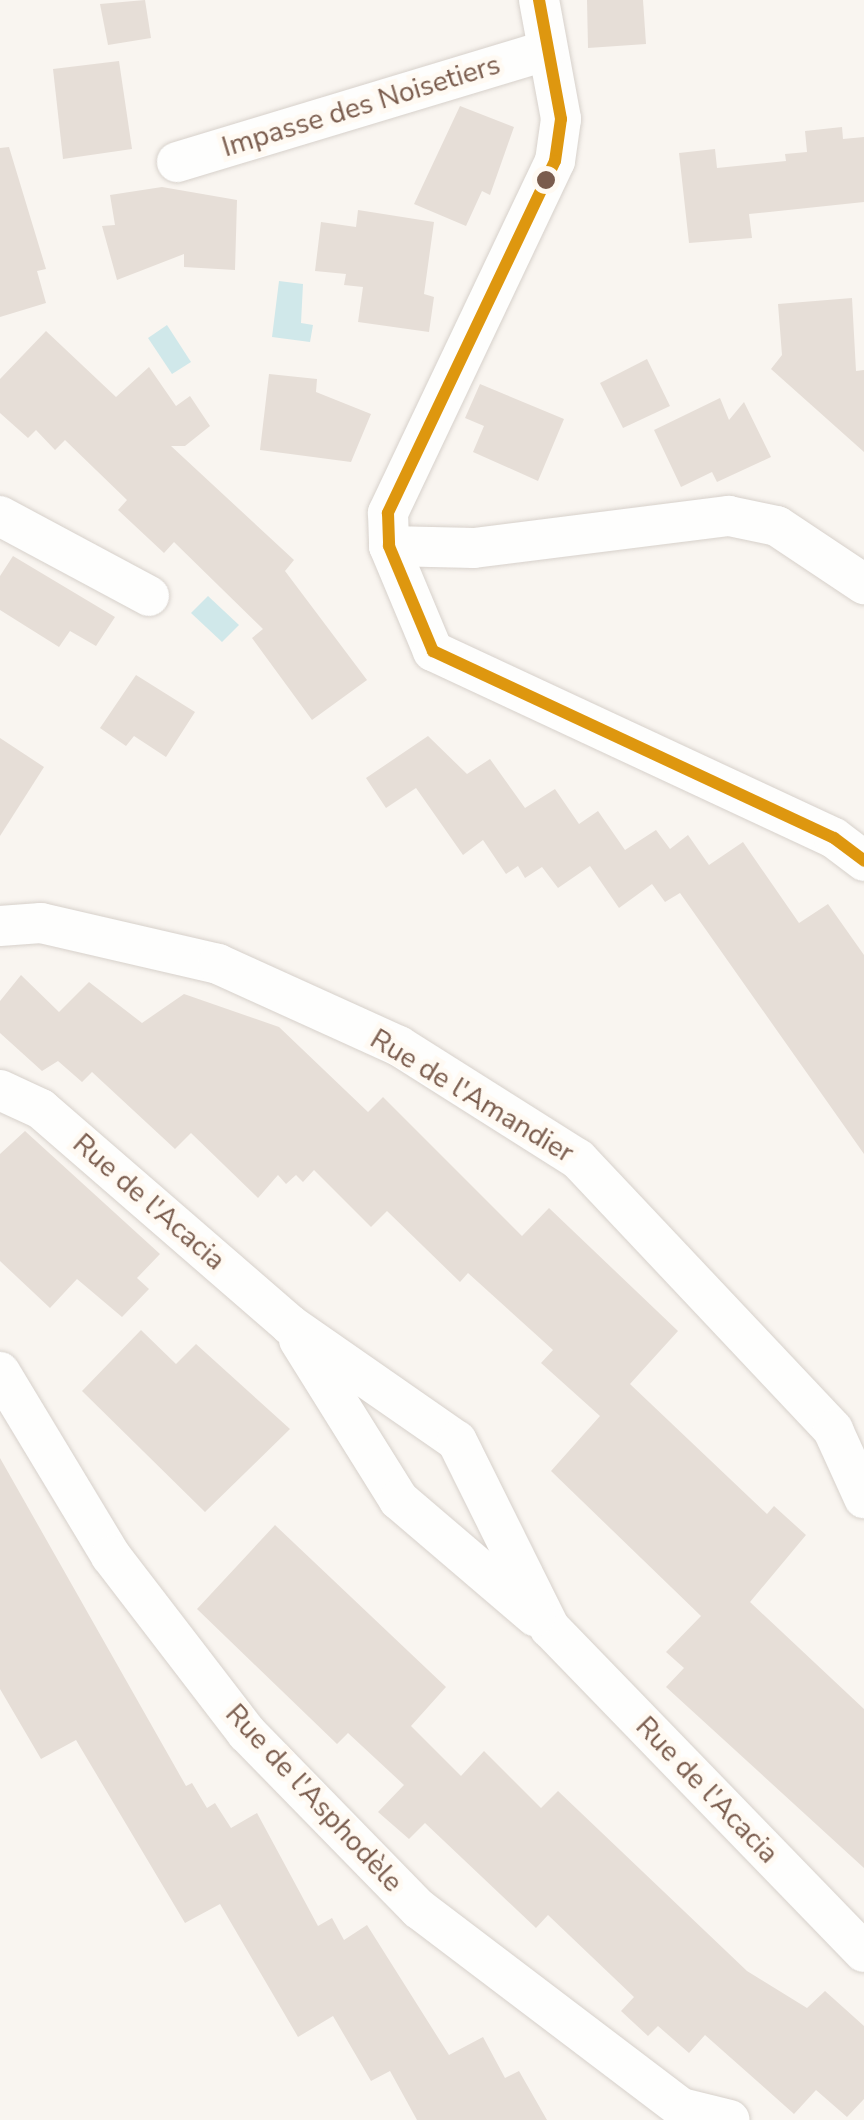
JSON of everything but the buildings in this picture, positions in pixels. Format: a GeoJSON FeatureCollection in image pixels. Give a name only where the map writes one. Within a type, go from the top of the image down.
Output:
{"type":"FeatureCollection","features":[{"type":"Feature","properties":{"kind":"street"},"geometry":{"type":"LineString","coordinates":[[539,0],[545,50],[561,120],[555,161],[388,513],[389,546],[433,651],[834,838],[864,862]]}},
{"type":"Feature","properties":{"kind":"street","name":"Impasse des Noisetiers"},"geometry":{"type":"LineString","coordinates":[[177,162],[545,50]]}},
{"type":"Feature","properties":{"kind":"street"},"geometry":{"type":"LineString","coordinates":[[0,516],[149,596]]}},
{"type":"Feature","properties":{"kind":"street"},"geometry":{"type":"LineString","coordinates":[[389,546],[474,548],[729,516],[777,526],[864,584]]}},
{"type":"Feature","properties":{"kind":"street","name":"Rue de l'Amandier"},"geometry":{"type":"LineString","coordinates":[[0,926],[42,923],[218,964],[399,1046],[578,1159],[833,1430],[864,1498]]}},
{"type":"Feature","properties":{"kind":"street","name":"Rue de l'Acacia"},"geometry":{"type":"LineString","coordinates":[[0,1090],[42,1109],[290,1325],[456,1441],[550,1628]]}},
{"type":"Feature","properties":{"kind":"street","name":"Rue de l'Acacia"},"geometry":{"type":"LineString","coordinates":[[290,1325],[399,1500],[550,1628],[864,1952]]}},
{"type":"Feature","properties":{"kind":"street","name":"Rue de l'Asphodèle"},"geometry":{"type":"LineString","coordinates":[[0,1372],[122,1571],[247,1733],[419,1909],[682,2108],[730,2120]]}},
{"type":"Feature","properties":{"kind":"water"},"geometry":{"type":"Polygon","coordinates":[[[279,281],[303,284],[301,323],[313,325],[310,342],[272,337],[279,281]]]}},
{"type":"Feature","properties":{"kind":"water"},"geometry":{"type":"Polygon","coordinates":[[[167,325],[191,362],[172,374],[148,338],[167,325]]]}},
{"type":"Feature","properties":{"kind":"water"},"geometry":{"type":"Polygon","coordinates":[[[208,596],[239,625],[222,642],[191,613],[208,596]]]}},
{"type":"Feature","properties":{"kind":"transit line"},"geometry":{"type":"LineString","coordinates":[[539,0],[561,119],[555,161],[388,513],[389,546],[433,651],[834,838],[864,861]]}}]}
